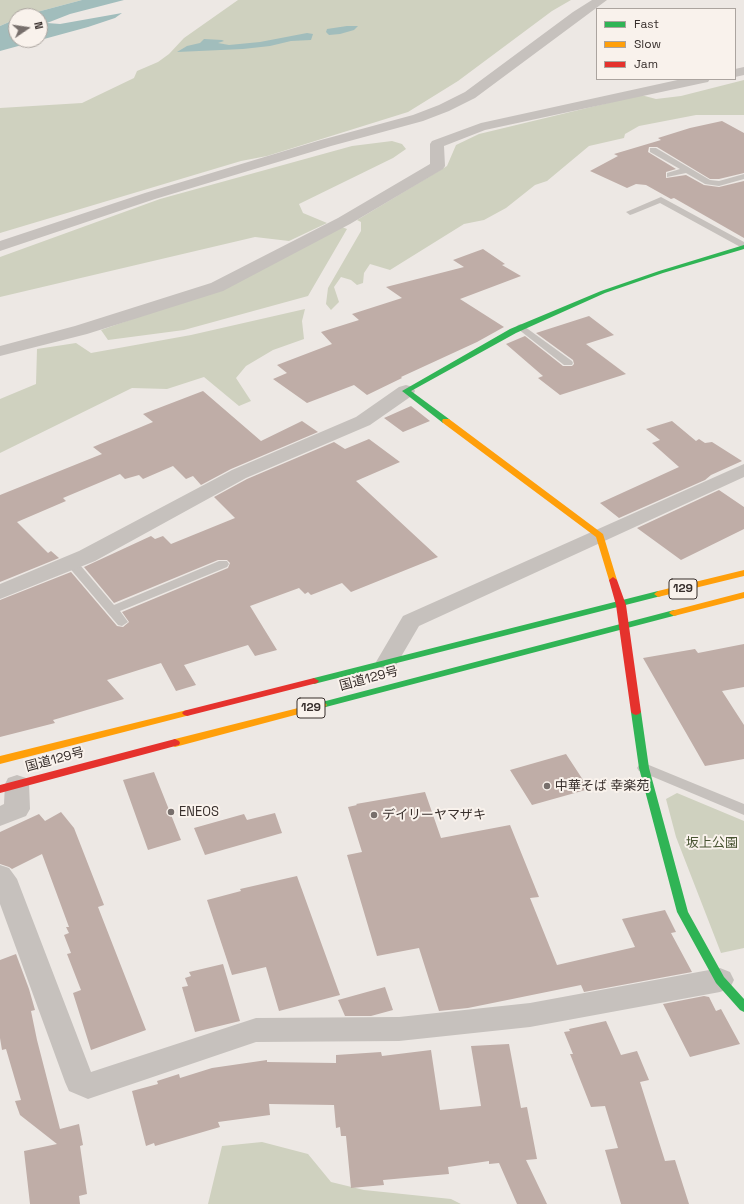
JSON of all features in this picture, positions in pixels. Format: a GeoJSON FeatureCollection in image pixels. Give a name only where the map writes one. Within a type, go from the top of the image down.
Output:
{"type":"FeatureCollection","features":[{"type":"Feature","properties":{"kind":"main road"},"geometry":{"type":"LineString","coordinates":[[744,246],[603,292],[521,327],[406,390],[600,536],[621,605],[644,768],[683,912],[720,980],[744,1007]]}},
{"type":"Feature","properties":{"kind":"main road","name":"国道129号"},"geometry":{"type":"LineString","coordinates":[[0,760],[744,573]]}},
{"type":"Feature","properties":{"kind":"main road","name":"国道129号"},"geometry":{"type":"LineString","coordinates":[[9,786],[744,595]]}},
{"type":"Feature","properties":{"kind":"street"},"geometry":{"type":"LineString","coordinates":[[0,246],[150,196],[362,132],[418,118],[444,108],[470,94],[577,15],[601,0]]}},
{"type":"Feature","properties":{"kind":"street"},"geometry":{"type":"LineString","coordinates":[[0,351],[81,330],[217,287],[344,221],[438,166],[437,144],[481,127],[627,94],[698,80]]}},
{"type":"Feature","properties":{"kind":"street"},"geometry":{"type":"LineString","coordinates":[[0,592],[87,556],[239,474],[363,421],[406,390]]}},
{"type":"Feature","properties":{"kind":"street"},"geometry":{"type":"LineString","coordinates":[[387,662],[411,621],[744,470]]}},
{"type":"Feature","properties":{"kind":"street"},"geometry":{"type":"LineString","coordinates":[[0,817],[17,809],[9,786]]}},
{"type":"Feature","properties":{"kind":"street"},"geometry":{"type":"LineString","coordinates":[[0,875],[4,879],[80,1082],[88,1086],[256,1030],[399,1029],[530,1015],[720,980]]}},
{"type":"Feature","properties":{"kind":"lane"},"geometry":{"type":"LineString","coordinates":[[653,150],[708,182],[719,184],[744,176]]}},
{"type":"Feature","properties":{"kind":"lane"},"geometry":{"type":"LineString","coordinates":[[670,175],[687,170]]}},
{"type":"Feature","properties":{"kind":"lane"},"geometry":{"type":"LineString","coordinates":[[630,212],[661,200],[744,246]]}},
{"type":"Feature","properties":{"kind":"lane"},"geometry":{"type":"LineString","coordinates":[[521,327],[568,363]]}},
{"type":"Feature","properties":{"kind":"lane"},"geometry":{"type":"LineString","coordinates":[[72,562],[122,622]]}},
{"type":"Feature","properties":{"kind":"lane"},"geometry":{"type":"LineString","coordinates":[[112,610],[210,573],[222,564]]}},
{"type":"Feature","properties":{"kind":"lane"},"geometry":{"type":"LineString","coordinates":[[644,768],[744,810]]}},
{"type":"Feature","properties":{"kind":"green space"},"geometry":{"type":"Polygon","coordinates":[[[0,0],[82,0],[48,9],[8,8],[8,22],[0,26],[0,0]]]}},
{"type":"Feature","properties":{"kind":"green space"},"geometry":{"type":"Polygon","coordinates":[[[238,0],[571,0],[552,11],[458,81],[408,112],[267,156],[241,161],[0,233],[0,108],[82,103],[134,78],[137,71],[158,62],[169,54],[184,38],[238,0]]]}},
{"type":"Feature","properties":{"kind":"green space"},"geometry":{"type":"Polygon","coordinates":[[[744,80],[744,115],[696,115],[639,126],[625,134],[624,138],[589,146],[547,181],[535,185],[506,208],[484,220],[464,224],[390,270],[370,264],[364,273],[363,283],[357,285],[351,280],[341,277],[334,287],[339,302],[331,310],[326,304],[328,288],[361,231],[361,222],[357,220],[447,166],[456,145],[479,134],[641,95],[656,99],[681,96],[744,80]]]}},
{"type":"Feature","properties":{"kind":"green space"},"geometry":{"type":"Polygon","coordinates":[[[392,141],[402,144],[406,149],[393,158],[299,204],[303,213],[327,223],[289,241],[255,237],[0,297],[0,257],[160,199],[352,146],[392,141]]]}},
{"type":"Feature","properties":{"kind":"green space"},"geometry":{"type":"Polygon","coordinates":[[[342,227],[347,229],[308,296],[184,330],[108,340],[101,330],[224,287],[342,227]]]}},
{"type":"Feature","properties":{"kind":"green space"},"geometry":{"type":"Polygon","coordinates":[[[305,309],[302,321],[304,339],[273,350],[246,366],[236,378],[251,401],[239,406],[204,377],[167,389],[132,388],[0,453],[0,399],[36,384],[37,349],[76,343],[91,353],[191,335],[305,309]]]}},
{"type":"Feature","properties":{"kind":"green space","name":"坂上公園"},"geometry":{"type":"Polygon","coordinates":[[[677,793],[744,821],[744,948],[721,953],[676,837],[666,799],[677,793]]]}},
{"type":"Feature","properties":{"kind":"green space"},"geometry":{"type":"Polygon","coordinates":[[[262,1142],[308,1154],[331,1182],[364,1190],[451,1199],[461,1204],[208,1204],[222,1146],[262,1142]]]}},
{"type":"Feature","properties":{"kind":"water"},"geometry":{"type":"Polygon","coordinates":[[[82,0],[124,0],[70,14],[48,23],[48,9],[82,0]]]}},
{"type":"Feature","properties":{"kind":"water"},"geometry":{"type":"Polygon","coordinates":[[[122,13],[115,18],[48,38],[48,23],[60,24],[122,13]]]}},
{"type":"Feature","properties":{"kind":"water"},"geometry":{"type":"Polygon","coordinates":[[[8,22],[8,48],[11,48],[0,51],[0,26],[8,22]]]}},
{"type":"Feature","properties":{"kind":"water"},"geometry":{"type":"Polygon","coordinates":[[[358,26],[354,30],[340,34],[329,35],[326,32],[327,29],[358,26]]]}},
{"type":"Feature","properties":{"kind":"water"},"geometry":{"type":"Polygon","coordinates":[[[307,33],[313,34],[311,40],[291,41],[270,46],[243,49],[177,52],[187,46],[200,43],[204,39],[222,40],[224,41],[218,43],[229,45],[260,42],[307,33]]]}},
{"type":"Feature","properties":{"kind":"building"},"geometry":{"type":"Polygon","coordinates":[[[722,121],[744,133],[744,173],[719,179],[710,179],[657,147],[649,147],[648,152],[676,169],[666,172],[666,178],[686,175],[704,185],[719,187],[744,181],[744,238],[674,198],[671,199],[646,185],[636,184],[627,188],[590,171],[618,156],[614,154],[661,140],[658,138],[690,128],[722,121]]]}},
{"type":"Feature","properties":{"kind":"building"},"geometry":{"type":"Polygon","coordinates":[[[483,249],[505,264],[502,265],[521,276],[460,299],[504,327],[477,342],[401,377],[402,378],[367,395],[354,385],[307,403],[273,379],[287,373],[277,365],[332,344],[321,332],[359,320],[352,314],[402,298],[386,287],[464,267],[453,260],[483,249]]]}},
{"type":"Feature","properties":{"kind":"building"},"geometry":{"type":"Polygon","coordinates":[[[589,316],[614,335],[586,344],[626,374],[560,395],[538,378],[543,376],[506,344],[525,336],[563,366],[572,366],[574,364],[573,360],[536,333],[589,316]]]}},
{"type":"Feature","properties":{"kind":"building"},"geometry":{"type":"Polygon","coordinates":[[[203,391],[261,441],[302,421],[318,432],[231,469],[201,485],[193,476],[186,479],[173,466],[143,479],[139,475],[125,479],[120,474],[63,498],[66,501],[17,522],[48,553],[51,551],[59,558],[0,582],[0,495],[102,454],[93,447],[153,422],[143,414],[203,391]]]}},
{"type":"Feature","properties":{"kind":"building"},"geometry":{"type":"Polygon","coordinates":[[[411,406],[430,421],[403,432],[384,418],[411,406]]]}},
{"type":"Feature","properties":{"kind":"building"},"geometry":{"type":"Polygon","coordinates":[[[672,421],[696,441],[699,439],[705,443],[712,442],[742,461],[711,475],[705,480],[619,518],[600,503],[679,467],[652,443],[660,440],[646,429],[672,421]]]}},
{"type":"Feature","properties":{"kind":"building"},"geometry":{"type":"Polygon","coordinates":[[[369,439],[400,462],[356,481],[438,557],[351,592],[342,583],[311,595],[308,592],[305,594],[299,588],[250,606],[277,650],[255,656],[248,645],[184,665],[196,685],[176,691],[161,663],[107,680],[124,699],[53,720],[55,723],[0,737],[0,600],[71,572],[117,626],[123,627],[129,622],[122,612],[228,568],[230,563],[227,560],[218,560],[114,603],[84,567],[151,536],[155,539],[163,536],[171,544],[235,518],[214,497],[247,479],[334,442],[345,449],[369,439]]]}},
{"type":"Feature","properties":{"kind":"building"},"geometry":{"type":"Polygon","coordinates":[[[719,490],[744,507],[744,529],[681,560],[637,528],[719,490]]]}},
{"type":"Feature","properties":{"kind":"building"},"geometry":{"type":"Polygon","coordinates":[[[744,644],[744,687],[722,691],[744,725],[744,759],[705,766],[643,658],[695,649],[698,653],[744,644]]]}},
{"type":"Feature","properties":{"kind":"building"},"geometry":{"type":"Polygon","coordinates":[[[566,754],[589,789],[532,805],[510,770],[566,754]]]}},
{"type":"Feature","properties":{"kind":"building"},"geometry":{"type":"Polygon","coordinates":[[[154,772],[181,840],[148,850],[123,780],[154,772]]]}},
{"type":"Feature","properties":{"kind":"building"},"geometry":{"type":"Polygon","coordinates":[[[425,792],[441,838],[510,825],[539,897],[530,898],[557,965],[635,947],[622,919],[665,910],[676,932],[671,933],[692,972],[584,992],[581,985],[468,1008],[439,1011],[419,948],[377,956],[347,855],[362,852],[348,807],[357,805],[356,804],[425,792]]]}},
{"type":"Feature","properties":{"kind":"building"},"geometry":{"type":"Polygon","coordinates":[[[61,812],[74,828],[104,905],[98,907],[146,1030],[91,1050],[73,993],[81,990],[67,954],[71,953],[64,935],[69,933],[66,927],[69,927],[42,854],[12,869],[0,864],[0,832],[39,814],[45,821],[61,812]]]}},
{"type":"Feature","properties":{"kind":"building"},"geometry":{"type":"Polygon","coordinates":[[[275,813],[282,833],[205,855],[194,828],[244,814],[247,820],[275,813]]]}},
{"type":"Feature","properties":{"kind":"building"},"geometry":{"type":"Polygon","coordinates":[[[297,876],[340,995],[279,1011],[266,967],[232,975],[207,900],[241,891],[240,889],[297,876]]]}},
{"type":"Feature","properties":{"kind":"building"},"geometry":{"type":"Polygon","coordinates":[[[16,954],[35,1010],[31,1011],[37,1040],[60,1129],[79,1124],[83,1145],[80,1146],[87,1194],[79,1196],[80,1204],[30,1204],[24,1151],[57,1144],[20,1115],[15,1101],[21,1100],[6,1049],[2,1050],[0,1038],[0,960],[16,954]]]}},
{"type":"Feature","properties":{"kind":"building"},"geometry":{"type":"Polygon","coordinates":[[[223,964],[240,1021],[195,1032],[182,987],[188,986],[185,978],[191,976],[189,972],[223,964]]]}},
{"type":"Feature","properties":{"kind":"building"},"geometry":{"type":"Polygon","coordinates":[[[385,987],[393,1010],[371,1016],[345,1016],[338,1000],[385,987]]]}},
{"type":"Feature","properties":{"kind":"building"},"geometry":{"type":"Polygon","coordinates":[[[704,996],[709,997],[716,1011],[721,1009],[740,1044],[690,1057],[663,1004],[704,996]]]}},
{"type":"Feature","properties":{"kind":"building"},"geometry":{"type":"Polygon","coordinates":[[[606,1021],[621,1055],[637,1051],[649,1080],[640,1082],[665,1161],[675,1160],[689,1204],[621,1204],[605,1150],[618,1148],[605,1106],[591,1107],[570,1054],[573,1054],[564,1032],[570,1031],[569,1029],[606,1021]]]}},
{"type":"Feature","properties":{"kind":"building"},"geometry":{"type":"Polygon","coordinates":[[[509,1044],[521,1108],[527,1107],[537,1159],[526,1160],[547,1204],[517,1204],[499,1163],[489,1164],[489,1161],[448,1167],[449,1174],[383,1180],[384,1185],[351,1188],[346,1136],[341,1136],[340,1127],[336,1128],[334,1105],[269,1104],[270,1115],[218,1122],[220,1127],[155,1146],[154,1143],[146,1146],[132,1091],[158,1084],[157,1081],[179,1074],[180,1078],[212,1068],[267,1060],[267,1062],[336,1063],[336,1055],[381,1052],[382,1056],[431,1050],[440,1110],[481,1106],[471,1046],[509,1044]]]}},
{"type":"Feature","properties":{"kind":"traffic: fast"},"geometry":{"type":"LineString","coordinates":[[446,421],[406,391],[513,331],[603,292],[661,272],[744,247]]}},
{"type":"Feature","properties":{"kind":"traffic: fast"},"geometry":{"type":"LineString","coordinates":[[314,681],[658,594]]}},
{"type":"Feature","properties":{"kind":"traffic: fast"},"geometry":{"type":"LineString","coordinates":[[322,705],[674,613]]}},
{"type":"Feature","properties":{"kind":"traffic: fast"},"geometry":{"type":"LineString","coordinates":[[636,712],[644,768],[683,912],[720,980],[744,1007]]}},
{"type":"Feature","properties":{"kind":"traffic: slow"},"geometry":{"type":"LineString","coordinates":[[446,421],[600,536],[613,580]]}},
{"type":"Feature","properties":{"kind":"traffic: slow"},"geometry":{"type":"LineString","coordinates":[[658,594],[744,573]]}},
{"type":"Feature","properties":{"kind":"traffic: slow"},"geometry":{"type":"LineString","coordinates":[[674,613],[744,595]]}},
{"type":"Feature","properties":{"kind":"traffic: slow"},"geometry":{"type":"LineString","coordinates":[[175,743],[322,705]]}},
{"type":"Feature","properties":{"kind":"traffic: slow"},"geometry":{"type":"LineString","coordinates":[[0,760],[187,713]]}},
{"type":"Feature","properties":{"kind":"traffic: jam"},"geometry":{"type":"LineString","coordinates":[[613,580],[621,605],[636,712]]}},
{"type":"Feature","properties":{"kind":"traffic: jam"},"geometry":{"type":"LineString","coordinates":[[187,713],[314,681]]}},
{"type":"Feature","properties":{"kind":"traffic: jam"},"geometry":{"type":"LineString","coordinates":[[0,789],[175,743]]}},
{"type":"Feature","properties":{"kind":"place","name":"中華そば 幸楽苑"},"geometry":{"type":"Point","coordinates":[547,786]}},
{"type":"Feature","properties":{"kind":"place","name":"ENEOS"},"geometry":{"type":"Point","coordinates":[171,812]}},
{"type":"Feature","properties":{"kind":"place","name":"デイリーヤマザキ"},"geometry":{"type":"Point","coordinates":[374,815]}}]}
